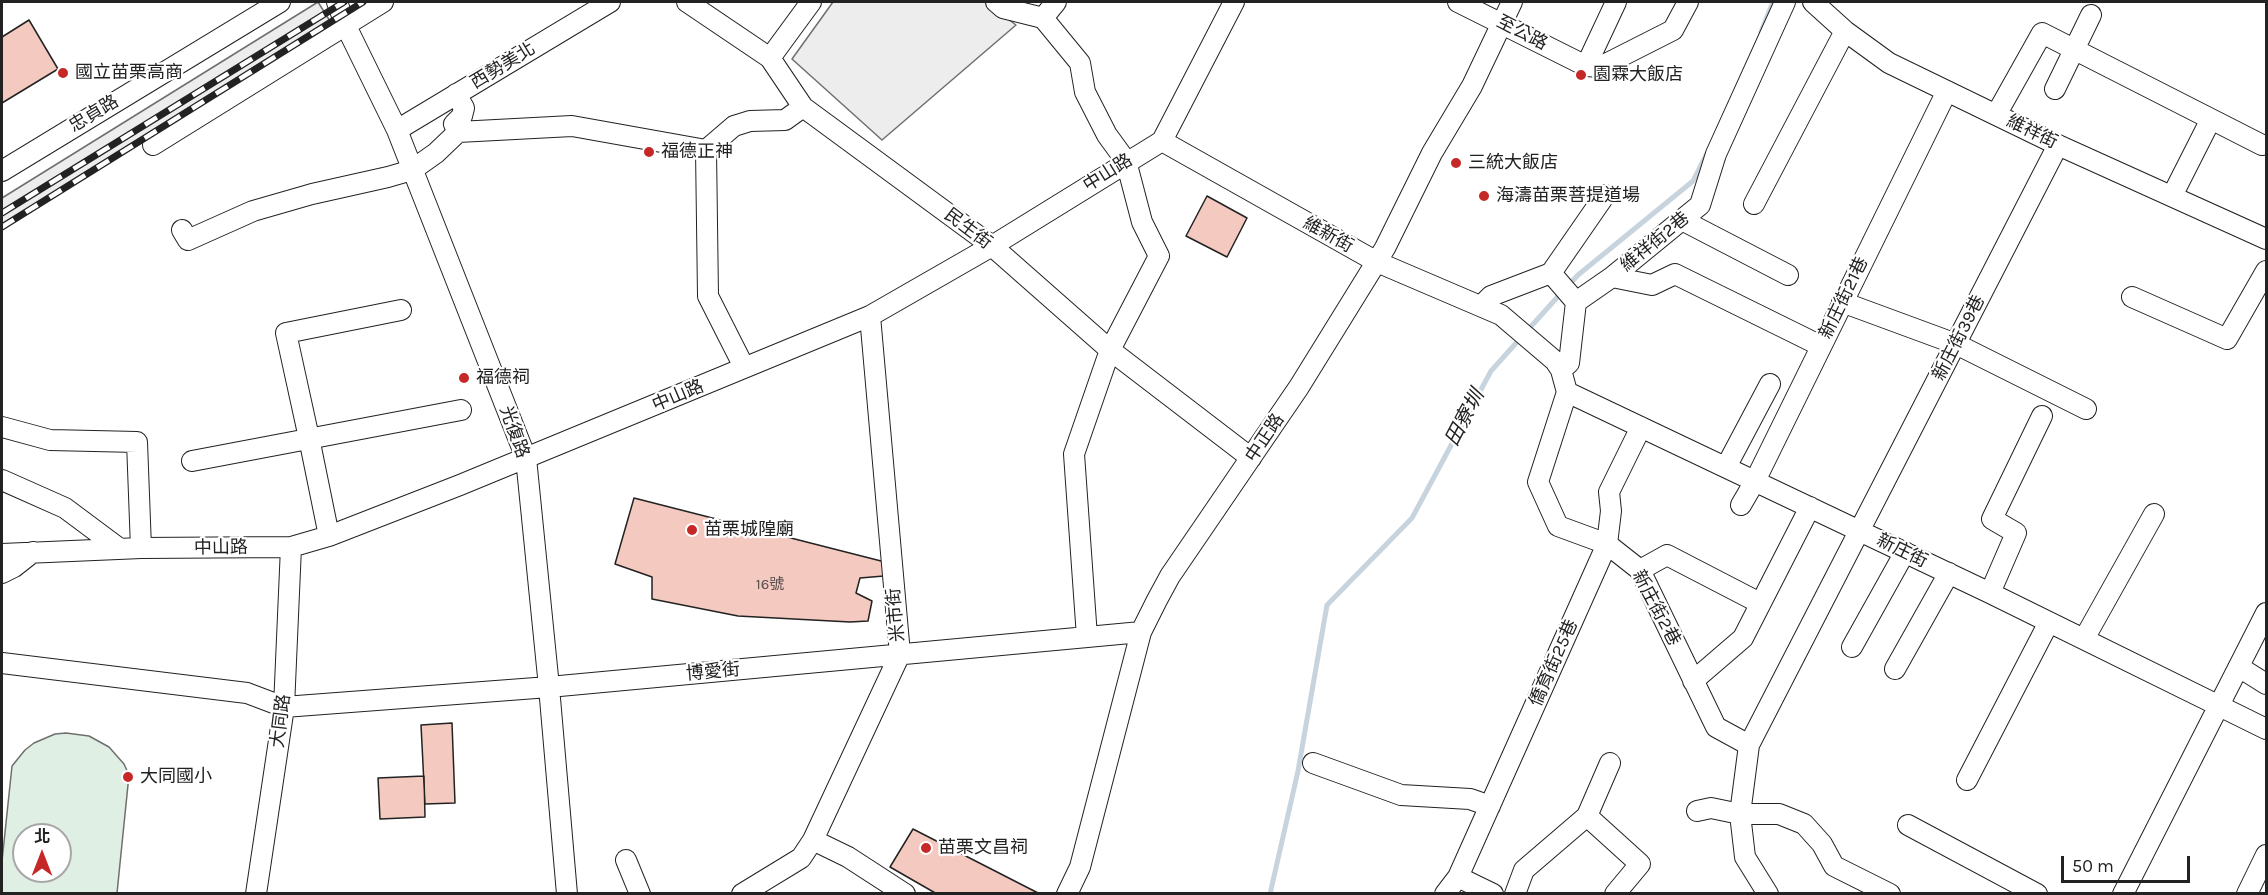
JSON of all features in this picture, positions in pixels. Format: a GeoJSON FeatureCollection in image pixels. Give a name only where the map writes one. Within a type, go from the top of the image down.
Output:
{"type":"FeatureCollection","features":[{"type":"Feature","properties":{"kind":"street","name":"忠貞路"},"geometry":{"type":"LineString","coordinates":[[2,171],[280,2]]}},
{"type":"Feature","properties":{"kind":"street","name":"光復路"},"geometry":{"type":"LineString","coordinates":[[337,2],[345,24],[397,130],[526,458],[567,894]]}},
{"type":"Feature","properties":{"kind":"street"},"geometry":{"type":"LineString","coordinates":[[153,145],[383,2]]}},
{"type":"Feature","properties":{"kind":"street","name":"西勢美北"},"geometry":{"type":"LineString","coordinates":[[397,130],[610,2]]}},
{"type":"Feature","properties":{"kind":"street","name":"民生街"},"geometry":{"type":"LineString","coordinates":[[687,2],[770,58],[803,107],[992,246],[1110,350],[1251,458]]}},
{"type":"Feature","properties":{"kind":"street"},"geometry":{"type":"LineString","coordinates":[[770,58],[811,2]]}},
{"type":"Feature","properties":{"kind":"street"},"geometry":{"type":"LineString","coordinates":[[996,2],[1003,8],[1043,18],[1080,63],[1085,92],[1107,135],[1126,161],[1142,222],[1159,256],[1110,350],[1074,454],[1087,637]]}},
{"type":"Feature","properties":{"kind":"street"},"geometry":{"type":"LineString","coordinates":[[1043,18],[1056,2]]}},
{"type":"Feature","properties":{"kind":"street"},"geometry":{"type":"LineString","coordinates":[[1162,141],[1233,2]]}},
{"type":"Feature","properties":{"kind":"street","name":"至公路"},"geometry":{"type":"LineString","coordinates":[[1458,2],[1586,66]]}},
{"type":"Feature","properties":{"kind":"street","name":"中正路"},"geometry":{"type":"LineString","coordinates":[[1066,894],[1083,857],[1098,790],[1141,632],[1170,576],[1299,387],[1377,262],[1432,153],[1472,86],[1512,2]]}},
{"type":"Feature","properties":{"kind":"street"},"geometry":{"type":"LineString","coordinates":[[1616,2],[1586,66],[1600,67],[1673,30],[1688,2]]}},
{"type":"Feature","properties":{"kind":"street","name":"維祥街2巷"},"geometry":{"type":"LineString","coordinates":[[1576,302],[1612,277],[1700,205],[1716,154],[1785,2]]}},
{"type":"Feature","properties":{"kind":"street","name":"維祥街"},"geometry":{"type":"LineString","coordinates":[[1813,2],[1845,32],[1889,63],[2058,145],[2266,239]]}},
{"type":"Feature","properties":{"kind":"street"},"geometry":{"type":"LineString","coordinates":[[2055,89],[2091,15]]}},
{"type":"Feature","properties":{"kind":"street"},"geometry":{"type":"LineString","coordinates":[[1754,204],[1845,32]]}},
{"type":"Feature","properties":{"kind":"street"},"geometry":{"type":"LineString","coordinates":[[1996,115],[2042,33],[2262,145]]}},
{"type":"Feature","properties":{"kind":"street","name":"新庄街21巷"},"geometry":{"type":"LineString","coordinates":[[1741,504],[1755,481],[1947,91]]}},
{"type":"Feature","properties":{"kind":"street"},"geometry":{"type":"LineString","coordinates":[[456,94],[464,108],[462,116],[454,124],[458,132]]}},
{"type":"Feature","properties":{"kind":"street"},"geometry":{"type":"LineString","coordinates":[[706,150],[734,126],[750,121],[785,120],[803,107]]}},
{"type":"Feature","properties":{"kind":"street"},"geometry":{"type":"LineString","coordinates":[[2172,196],[2211,119]]}},
{"type":"Feature","properties":{"kind":"street"},"geometry":{"type":"LineString","coordinates":[[182,230],[188,240],[254,211],[312,194],[412,170],[436,153],[458,132],[572,126],[706,150]]}},
{"type":"Feature","properties":{"kind":"street","name":"中山路"},"geometry":{"type":"LineString","coordinates":[[2,554],[141,548],[291,547],[328,536],[526,458],[870,316],[992,246],[1126,161],[1162,141]]}},
{"type":"Feature","properties":{"kind":"street","name":"維新街"},"geometry":{"type":"LineString","coordinates":[[1162,141],[1377,262],[1501,315],[1558,365]]}},
{"type":"Feature","properties":{"kind":"street","name":"新庄街39巷"},"geometry":{"type":"LineString","coordinates":[[1768,894],[1744,857],[1740,814],[1749,745],[2058,145]]}},
{"type":"Feature","properties":{"kind":"street"},"geometry":{"type":"LineString","coordinates":[[706,150],[708,296],[744,368]]}},
{"type":"Feature","properties":{"kind":"street"},"geometry":{"type":"LineString","coordinates":[[1480,306],[1491,296],[1551,273],[1605,195]]}},
{"type":"Feature","properties":{"kind":"street"},"geometry":{"type":"LineString","coordinates":[[1682,220],[1788,275]]}},
{"type":"Feature","properties":{"kind":"street"},"geometry":{"type":"LineString","coordinates":[[2132,297],[2228,339],[2266,271]]}},
{"type":"Feature","properties":{"kind":"street"},"geometry":{"type":"LineString","coordinates":[[1551,273],[1576,302],[1569,363],[1558,365],[1567,392]]}},
{"type":"Feature","properties":{"kind":"street"},"geometry":{"type":"LineString","coordinates":[[1612,277],[1652,285],[1675,274],[1821,346]]}},
{"type":"Feature","properties":{"kind":"street"},"geometry":{"type":"LineString","coordinates":[[1842,302],[1956,344],[2086,409]]}},
{"type":"Feature","properties":{"kind":"street"},"geometry":{"type":"LineString","coordinates":[[328,536],[286,333],[402,310]]}},
{"type":"Feature","properties":{"kind":"street","name":"米市街"},"geometry":{"type":"LineString","coordinates":[[742,894],[801,858],[813,840],[900,654],[870,316]]}},
{"type":"Feature","properties":{"kind":"street"},"geometry":{"type":"LineString","coordinates":[[1726,467],[1770,384]]}},
{"type":"Feature","properties":{"kind":"street","name":"新庄街"},"geometry":{"type":"LineString","coordinates":[[1567,392],[1949,573],[2266,729]]}},
{"type":"Feature","properties":{"kind":"street","name":"新庄街2巷"},"geometry":{"type":"LineString","coordinates":[[1567,392],[1538,482],[1558,526],[1607,544],[1640,570],[1716,726],[1749,745]]}},
{"type":"Feature","properties":{"kind":"street"},"geometry":{"type":"LineString","coordinates":[[192,461],[461,410]]}},
{"type":"Feature","properties":{"kind":"street"},"geometry":{"type":"LineString","coordinates":[[1990,593],[2016,533],[1992,519],[2042,416]]}},
{"type":"Feature","properties":{"kind":"street","name":"僑育街25巷"},"geometry":{"type":"LineString","coordinates":[[1445,894],[1458,877],[1607,544],[1611,510],[1609,492],[1641,427]]}},
{"type":"Feature","properties":{"kind":"street"},"geometry":{"type":"LineString","coordinates":[[2,428],[50,440],[137,442],[141,548]]}},
{"type":"Feature","properties":{"kind":"street"},"geometry":{"type":"LineString","coordinates":[[2,480],[65,508],[120,549]]}},
{"type":"Feature","properties":{"kind":"street"},"geometry":{"type":"LineString","coordinates":[[1693,681],[1743,638],[1810,507]]}},
{"type":"Feature","properties":{"kind":"street"},"geometry":{"type":"LineString","coordinates":[[2084,639],[2154,514]]}},
{"type":"Feature","properties":{"kind":"street","name":"大同路"},"geometry":{"type":"LineString","coordinates":[[256,894],[284,707],[291,547]]}},
{"type":"Feature","properties":{"kind":"street"},"geometry":{"type":"LineString","coordinates":[[2,573],[33,552]]}},
{"type":"Feature","properties":{"kind":"street"},"geometry":{"type":"LineString","coordinates":[[1852,647],[1905,552]]}},
{"type":"Feature","properties":{"kind":"street"},"geometry":{"type":"LineString","coordinates":[[1640,570],[1667,555],[1752,598]]}},
{"type":"Feature","properties":{"kind":"street"},"geometry":{"type":"LineString","coordinates":[[1895,669],[1949,573]]}},
{"type":"Feature","properties":{"kind":"street"},"geometry":{"type":"LineString","coordinates":[[2123,894],[2266,613]]}},
{"type":"Feature","properties":{"kind":"street"},"geometry":{"type":"LineString","coordinates":[[1967,780],[2049,622]]}},
{"type":"Feature","properties":{"kind":"street","name":"博愛街"},"geometry":{"type":"LineString","coordinates":[[284,707],[549,687],[1141,632]]}},
{"type":"Feature","properties":{"kind":"street"},"geometry":{"type":"LineString","coordinates":[[2,663],[247,693],[284,707]]}},
{"type":"Feature","properties":{"kind":"street"},"geometry":{"type":"LineString","coordinates":[[2239,667],[2266,684]]}},
{"type":"Feature","properties":{"kind":"street"},"geometry":{"type":"LineString","coordinates":[[1313,763],[1401,795],[1470,799],[1490,806]]}},
{"type":"Feature","properties":{"kind":"street"},"geometry":{"type":"LineString","coordinates":[[1515,894],[1524,870],[1587,816],[1610,763]]}},
{"type":"Feature","properties":{"kind":"street"},"geometry":{"type":"LineString","coordinates":[[1697,811],[1711,808],[1740,814],[1779,814],[1804,824],[1822,844],[1834,866],[1890,894]]}},
{"type":"Feature","properties":{"kind":"street"},"geometry":{"type":"LineString","coordinates":[[1587,816],[1640,864],[1615,894]]}},
{"type":"Feature","properties":{"kind":"street"},"geometry":{"type":"LineString","coordinates":[[1908,825],[2037,894]]}},
{"type":"Feature","properties":{"kind":"street"},"geometry":{"type":"LineString","coordinates":[[813,840],[849,857],[905,894]]}},
{"type":"Feature","properties":{"kind":"street"},"geometry":{"type":"LineString","coordinates":[[2247,894],[2266,855]]}},
{"type":"Feature","properties":{"kind":"street"},"geometry":{"type":"LineString","coordinates":[[626,860],[640,894]]}},
{"type":"Feature","properties":{"kind":"street"},"geometry":{"type":"LineString","coordinates":[[1458,877],[1493,894]]}},
{"type":"Feature","properties":{"kind":"green space"},"geometry":{"type":"Polygon","coordinates":[[[55,734],[89,736],[109,747],[124,764],[129,775],[117,893],[2,893],[2,861],[12,766],[34,743],[55,734]]]}},
{"type":"Feature","properties":{"kind":"shaded area"},"geometry":{"type":"Polygon","coordinates":[[[318,2],[333,26],[2,224],[2,198],[318,2]]]}},
{"type":"Feature","properties":{"kind":"shaded area"},"geometry":{"type":"Polygon","coordinates":[[[833,2],[985,2],[1016,25],[882,140],[792,59],[833,2]]]}},
{"type":"Feature","properties":{"kind":"building"},"geometry":{"type":"Polygon","coordinates":[[[29,20],[58,69],[2,103],[2,37],[29,20]]]}},
{"type":"Feature","properties":{"kind":"building"},"geometry":{"type":"Polygon","coordinates":[[[1207,196],[1247,218],[1227,257],[1186,236],[1207,196]]]}},
{"type":"Feature","properties":{"kind":"building","name":"苗栗城隍廟"},"geometry":{"type":"Polygon","coordinates":[[[634,498],[885,562],[884,576],[860,578],[856,593],[872,601],[868,621],[738,616],[652,599],[652,577],[615,564],[634,498]]]}},
{"type":"Feature","properties":{"kind":"building"},"geometry":{"type":"Polygon","coordinates":[[[452,723],[455,803],[425,804],[421,725],[452,723]]]}},
{"type":"Feature","properties":{"kind":"building"},"geometry":{"type":"Polygon","coordinates":[[[424,776],[425,817],[380,819],[378,778],[424,776]]]}},
{"type":"Feature","properties":{"kind":"building","name":"苗栗文昌祠"},"geometry":{"type":"Polygon","coordinates":[[[913,829],[1040,894],[937,894],[890,867],[913,829]]]}},
{"type":"Feature","properties":{"kind":"waterway","name":"田寮圳"},"geometry":{"type":"LineString","coordinates":[[1761,32],[1773,2]]}},
{"type":"Feature","properties":{"kind":"waterway","name":"田寮圳"},"geometry":{"type":"LineString","coordinates":[[1568,286],[1578,275],[1693,181],[1706,155]]}},
{"type":"Feature","properties":{"kind":"waterway","name":"田寮圳"},"geometry":{"type":"LineString","coordinates":[[1270,894],[1298,771],[1327,605],[1412,518],[1491,371],[1562,292]]}},
{"type":"Feature","properties":{"kind":"railway"},"geometry":{"type":"LineString","coordinates":[[2,213],[344,2]]}},
{"type":"Feature","properties":{"kind":"railway"},"geometry":{"type":"LineString","coordinates":[[2,227],[363,2]]}},
{"type":"Feature","properties":{"kind":"place","name":"國立苗栗高商"},"geometry":{"type":"Point","coordinates":[63,73]}},
{"type":"Feature","properties":{"kind":"place","name":"園霖大飯店"},"geometry":{"type":"Point","coordinates":[1581,75]}},
{"type":"Feature","properties":{"kind":"place","name":"福德正神"},"geometry":{"type":"Point","coordinates":[649,152]}},
{"type":"Feature","properties":{"kind":"place","name":"三統大飯店"},"geometry":{"type":"Point","coordinates":[1456,163]}},
{"type":"Feature","properties":{"kind":"place","name":"海濤苗栗菩提道場"},"geometry":{"type":"Point","coordinates":[1484,196]}},
{"type":"Feature","properties":{"kind":"place","name":"福德祠"},"geometry":{"type":"Point","coordinates":[464,378]}},
{"type":"Feature","properties":{"kind":"place","name":"苗栗城隍廟"},"geometry":{"type":"Point","coordinates":[692,530]}},
{"type":"Feature","properties":{"kind":"place","name":"大同國小"},"geometry":{"type":"Point","coordinates":[128,777]}},
{"type":"Feature","properties":{"kind":"place","name":"苗栗文昌祠"},"geometry":{"type":"Point","coordinates":[926,848]}}]}
